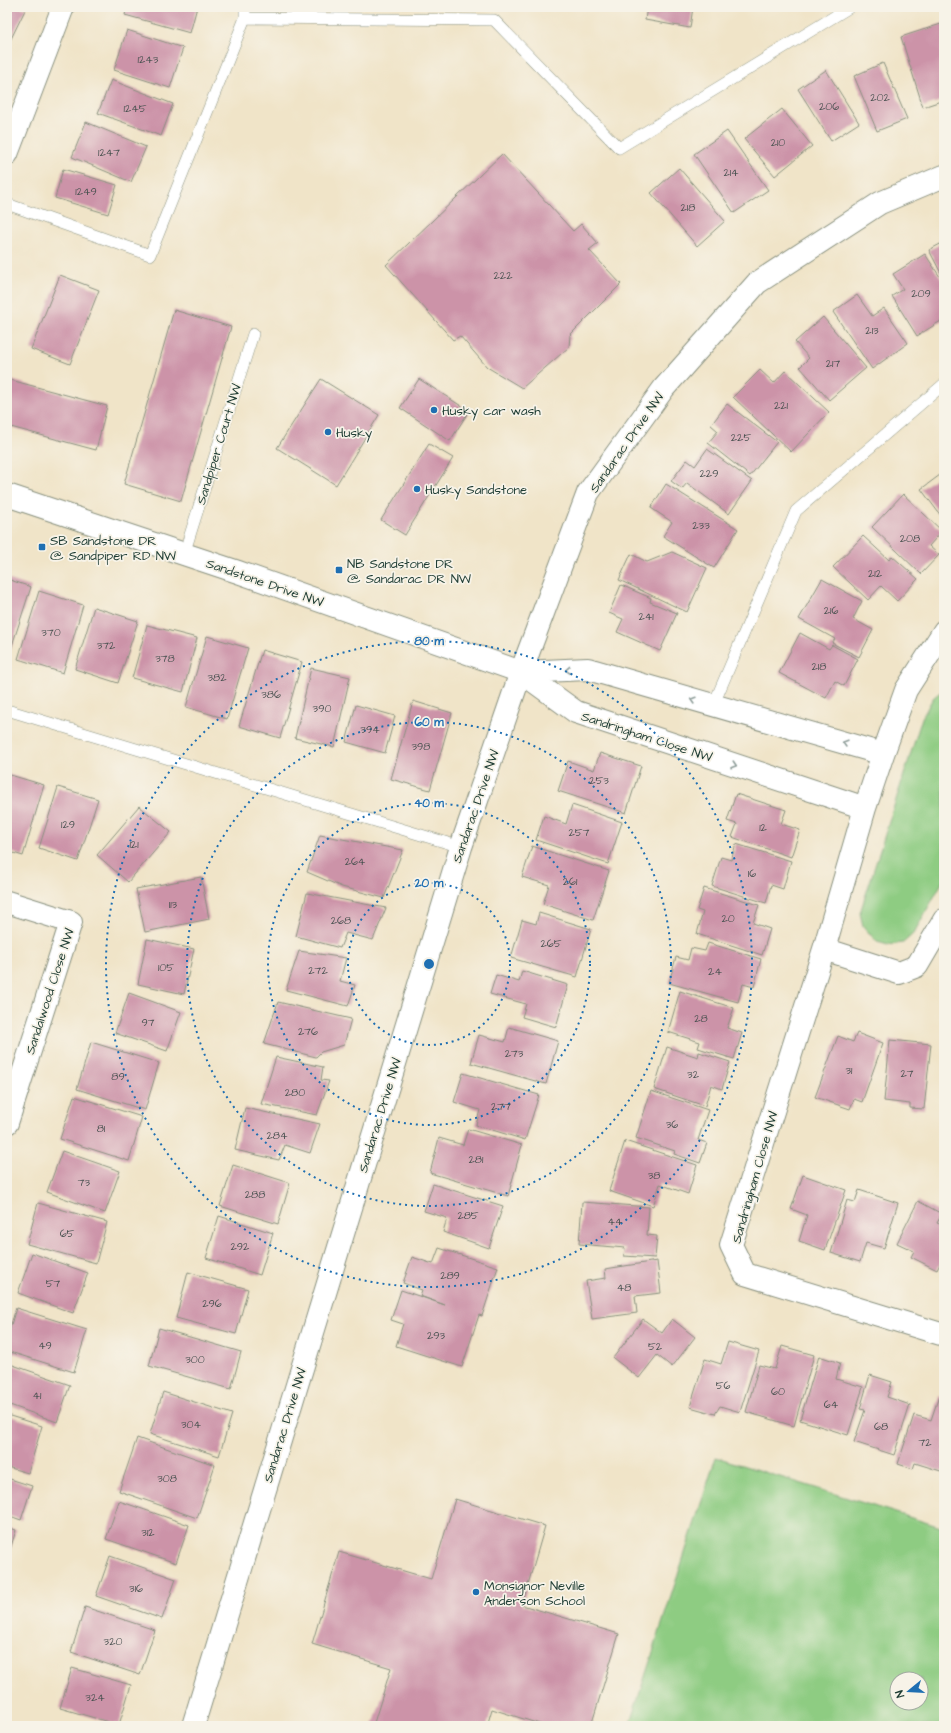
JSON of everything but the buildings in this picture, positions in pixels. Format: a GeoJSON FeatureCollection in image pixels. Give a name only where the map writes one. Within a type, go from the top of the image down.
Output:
{"type":"FeatureCollection","features":[{"type":"Feature","properties":{"kind":"street"},"geometry":{"type":"LineString","coordinates":[[7,154],[11,131],[63,7]]}},
{"type":"Feature","properties":{"kind":"street","name":"Sandarac Drive NW"},"geometry":{"type":"LineString","coordinates":[[193,1726],[460,847],[521,672],[588,493],[664,388],[757,283],[880,203],[944,176]]}},
{"type":"Feature","properties":{"kind":"street","name":"Sandstone Drive NW"},"geometry":{"type":"LineString","coordinates":[[7,495],[184,554],[521,672]]}},
{"type":"Feature","properties":{"kind":"street","name":"Sandringham Close NW"},"geometry":{"type":"LineString","coordinates":[[944,631],[906,690],[883,754],[865,808],[824,949],[731,1245],[746,1274],[944,1335]]}},
{"type":"Feature","properties":{"kind":"street"},"geometry":{"type":"LineString","coordinates":[[521,672],[588,669],[883,754]]}},
{"type":"Feature","properties":{"kind":"street","name":"Sandringham Close NW"},"geometry":{"type":"LineString","coordinates":[[521,672],[576,712],[865,808]]}},
{"type":"Feature","properties":{"kind":"street","name":"Sandalwood Close NW"},"geometry":{"type":"LineString","coordinates":[[7,902],[71,922],[7,1123]]}},
{"type":"Feature","properties":{"kind":"street"},"geometry":{"type":"LineString","coordinates":[[824,949],[900,973],[917,966],[944,920]]}},
{"type":"Feature","properties":{"kind":"lane"},"geometry":{"type":"LineString","coordinates":[[7,204],[150,255],[245,12],[494,20],[619,148],[850,7]]}},
{"type":"Feature","properties":{"kind":"lane","name":"Sandpiper Court NW"},"geometry":{"type":"LineString","coordinates":[[184,554],[253,334]]}},
{"type":"Feature","properties":{"kind":"lane"},"geometry":{"type":"LineString","coordinates":[[713,706],[796,511],[944,384]]}},
{"type":"Feature","properties":{"kind":"lane"},"geometry":{"type":"LineString","coordinates":[[7,710],[460,847]]}},
{"type":"Feature","properties":{"kind":"green space"},"geometry":{"type":"Polygon","coordinates":[[[944,689],[944,879],[914,933],[903,943],[888,945],[877,942],[863,926],[860,913],[922,718],[933,698],[944,689]]]}},
{"type":"Feature","properties":{"kind":"green space"},"geometry":{"type":"Polygon","coordinates":[[[716,1457],[944,1528],[944,1726],[629,1726],[716,1457]]]}},
{"type":"Feature","properties":{"kind":"place","name":"Husky car wash"},"geometry":{"type":"Point","coordinates":[434,410]}},
{"type":"Feature","properties":{"kind":"place","name":"Husky"},"geometry":{"type":"Point","coordinates":[328,432]}},
{"type":"Feature","properties":{"kind":"place","name":"Husky Sandstone"},"geometry":{"type":"Point","coordinates":[417,489]}},
{"type":"Feature","properties":{"kind":"place","name":"SB Sandstone DR @ Sandpiper RD NW"},"geometry":{"type":"Point","coordinates":[42,547]}},
{"type":"Feature","properties":{"kind":"place","name":"NB Sandstone DR @ Sandarac DR NW"},"geometry":{"type":"Point","coordinates":[339,570]}},
{"type":"Feature","properties":{"kind":"place","name":"Monsignor Neville Anderson School"},"geometry":{"type":"Point","coordinates":[476,1592]}}]}
